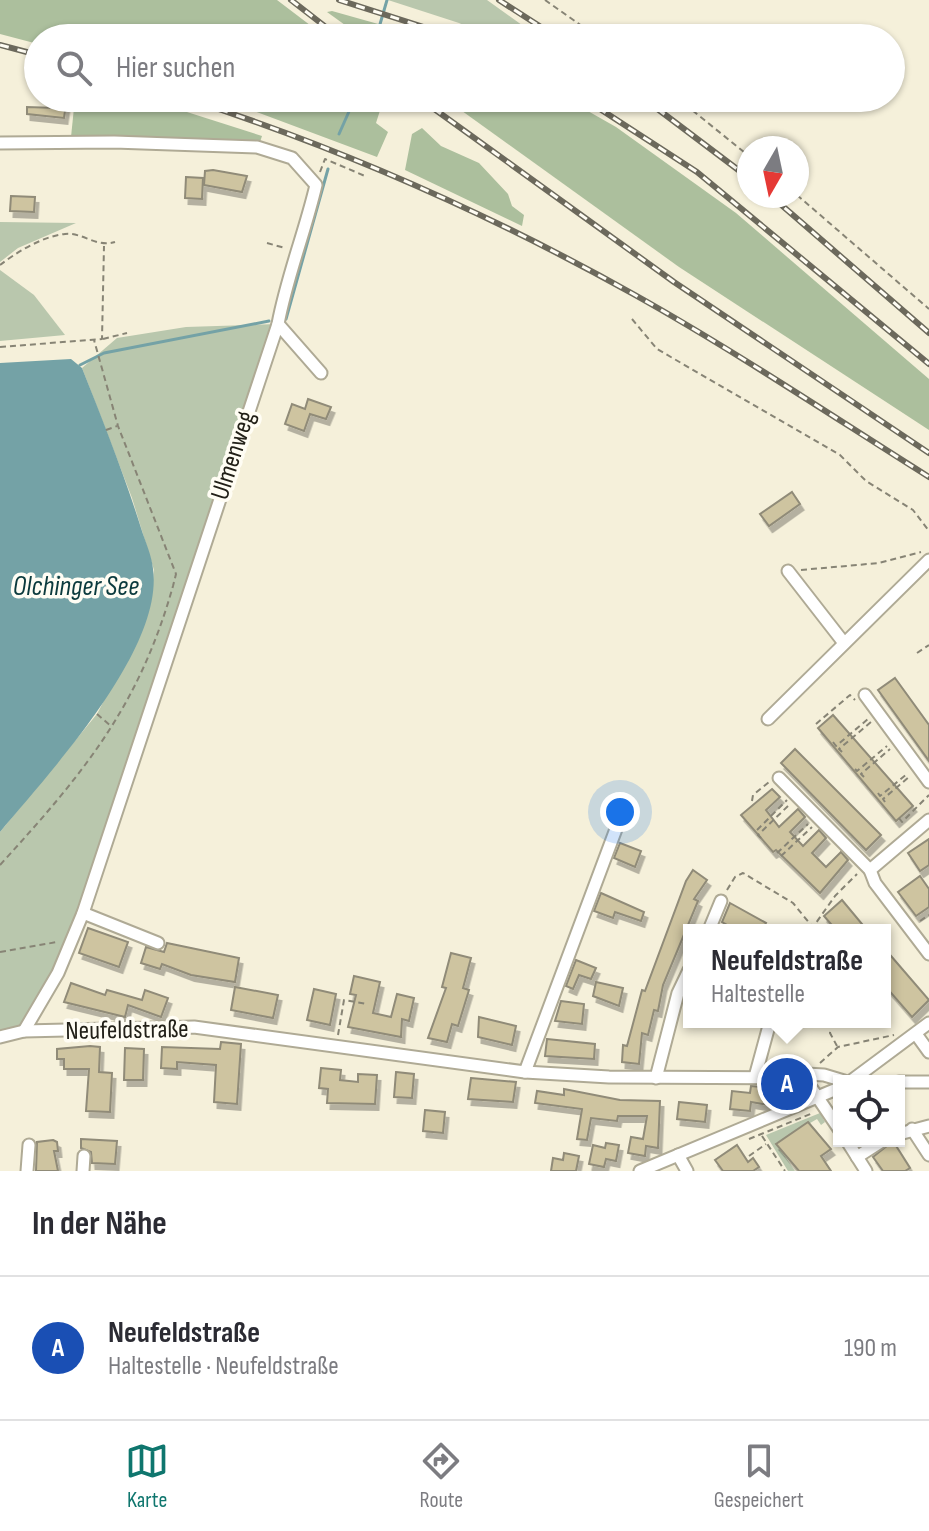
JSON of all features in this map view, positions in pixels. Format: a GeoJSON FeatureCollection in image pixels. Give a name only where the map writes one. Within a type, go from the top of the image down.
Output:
{"type":"FeatureCollection","features":[{"type":"Feature","properties":{"kind":"street","name":"Ulmenweg"},"geometry":{"type":"LineString","coordinates":[[0,143],[257,147],[292,158],[316,185],[278,324],[83,913],[43,1003],[24,1031]]}},
{"type":"Feature","properties":{"kind":"street"},"geometry":{"type":"LineString","coordinates":[[278,324],[321,373]]}},
{"type":"Feature","properties":{"kind":"street"},"geometry":{"type":"LineString","coordinates":[[768,719],[929,560]]}},
{"type":"Feature","properties":{"kind":"street"},"geometry":{"type":"LineString","coordinates":[[788,571],[844,643]]}},
{"type":"Feature","properties":{"kind":"street"},"geometry":{"type":"LineString","coordinates":[[865,695],[929,782]]}},
{"type":"Feature","properties":{"kind":"street"},"geometry":{"type":"LineString","coordinates":[[779,778],[870,870],[875,883],[929,954]]}},
{"type":"Feature","properties":{"kind":"street"},"geometry":{"type":"LineString","coordinates":[[870,870],[929,820]]}},
{"type":"Feature","properties":{"kind":"street"},"geometry":{"type":"LineString","coordinates":[[525,1072],[616,829]]}},
{"type":"Feature","properties":{"kind":"street"},"geometry":{"type":"LineString","coordinates":[[711,924],[721,901]]}},
{"type":"Feature","properties":{"kind":"street"},"geometry":{"type":"LineString","coordinates":[[83,913],[158,943]]}},
{"type":"Feature","properties":{"kind":"street"},"geometry":{"type":"LineString","coordinates":[[656,1078],[683,983]]}},
{"type":"Feature","properties":{"kind":"street"},"geometry":{"type":"LineString","coordinates":[[859,1075],[929,1023]]}},
{"type":"Feature","properties":{"kind":"street","name":"Neufeldstraße"},"geometry":{"type":"LineString","coordinates":[[0,1037],[24,1031],[194,1027],[525,1072],[656,1078],[777,1076],[807,1084],[820,1099]]}},
{"type":"Feature","properties":{"kind":"street"},"geometry":{"type":"LineString","coordinates":[[755,1077],[768,1028]]}},
{"type":"Feature","properties":{"kind":"street"},"geometry":{"type":"LineString","coordinates":[[911,1038],[929,1052]]}},
{"type":"Feature","properties":{"kind":"street"},"geometry":{"type":"LineString","coordinates":[[777,1076],[812,1074],[833,1079]]}},
{"type":"Feature","properties":{"kind":"street"},"geometry":{"type":"LineString","coordinates":[[905,1082],[929,1082]]}},
{"type":"Feature","properties":{"kind":"street"},"geometry":{"type":"LineString","coordinates":[[640,1171],[833,1091]]}},
{"type":"Feature","properties":{"kind":"street"},"geometry":{"type":"LineString","coordinates":[[820,1099],[833,1120]]}},
{"type":"Feature","properties":{"kind":"street"},"geometry":{"type":"LineString","coordinates":[[905,1132],[929,1126]]}},
{"type":"Feature","properties":{"kind":"street"},"geometry":{"type":"LineString","coordinates":[[912,1129],[929,1155]]}},
{"type":"Feature","properties":{"kind":"street"},"geometry":{"type":"LineString","coordinates":[[27,1171],[29,1145]]}},
{"type":"Feature","properties":{"kind":"street"},"geometry":{"type":"LineString","coordinates":[[851,1147],[866,1171]]}},
{"type":"Feature","properties":{"kind":"street"},"geometry":{"type":"LineString","coordinates":[[857,1157],[873,1147]]}},
{"type":"Feature","properties":{"kind":"street"},"geometry":{"type":"LineString","coordinates":[[678,1155],[687,1171]]}},
{"type":"Feature","properties":{"kind":"street"},"geometry":{"type":"LineString","coordinates":[[83,1171],[84,1156]]}},
{"type":"Feature","properties":{"kind":"path"},"geometry":{"type":"LineString","coordinates":[[545,0],[579,24]]}},
{"type":"Feature","properties":{"kind":"path"},"geometry":{"type":"LineString","coordinates":[[694,112],[737,146]]}},
{"type":"Feature","properties":{"kind":"path"},"geometry":{"type":"LineString","coordinates":[[325,159],[365,176]]}},
{"type":"Feature","properties":{"kind":"path"},"geometry":{"type":"LineString","coordinates":[[809,205],[929,309]]}},
{"type":"Feature","properties":{"kind":"path"},"geometry":{"type":"LineString","coordinates":[[0,265],[19,251],[66,233],[104,246],[115,242]]}},
{"type":"Feature","properties":{"kind":"path"},"geometry":{"type":"LineString","coordinates":[[267,243],[296,250]]}},
{"type":"Feature","properties":{"kind":"path"},"geometry":{"type":"LineString","coordinates":[[102,339],[104,246]]}},
{"type":"Feature","properties":{"kind":"path"},"geometry":{"type":"LineString","coordinates":[[632,319],[657,349],[840,455],[866,481],[913,510],[929,531]]}},
{"type":"Feature","properties":{"kind":"path"},"geometry":{"type":"LineString","coordinates":[[0,347],[94,340],[127,333]]}},
{"type":"Feature","properties":{"kind":"path"},"geometry":{"type":"LineString","coordinates":[[0,865],[54,805],[113,728],[148,663],[176,574],[118,426],[94,340]]}},
{"type":"Feature","properties":{"kind":"path"},"geometry":{"type":"LineString","coordinates":[[106,430],[118,426]]}},
{"type":"Feature","properties":{"kind":"path"},"geometry":{"type":"LineString","coordinates":[[788,571],[879,563],[929,551]]}},
{"type":"Feature","properties":{"kind":"path"},"geometry":{"type":"LineString","coordinates":[[917,653],[929,645]]}},
{"type":"Feature","properties":{"kind":"path"},"geometry":{"type":"LineString","coordinates":[[816,724],[850,695],[854,700],[865,695]]}},
{"type":"Feature","properties":{"kind":"path"},"geometry":{"type":"LineString","coordinates":[[97,714],[113,728]]}},
{"type":"Feature","properties":{"kind":"path"},"geometry":{"type":"LineString","coordinates":[[833,742],[836,746],[878,714]]}},
{"type":"Feature","properties":{"kind":"path"},"geometry":{"type":"LineString","coordinates":[[842,752],[839,749],[878,714]]}},
{"type":"Feature","properties":{"kind":"path"},"geometry":{"type":"LineString","coordinates":[[855,769],[857,771],[897,740]]}},
{"type":"Feature","properties":{"kind":"path"},"geometry":{"type":"LineString","coordinates":[[864,777],[861,774],[897,740]]}},
{"type":"Feature","properties":{"kind":"path"},"geometry":{"type":"LineString","coordinates":[[878,793],[880,796],[918,767]]}},
{"type":"Feature","properties":{"kind":"path"},"geometry":{"type":"LineString","coordinates":[[885,802],[883,799],[918,767]]}},
{"type":"Feature","properties":{"kind":"path"},"geometry":{"type":"LineString","coordinates":[[752,801],[762,786],[779,778]]}},
{"type":"Feature","properties":{"kind":"path"},"geometry":{"type":"LineString","coordinates":[[757,830],[796,795]]}},
{"type":"Feature","properties":{"kind":"path"},"geometry":{"type":"LineString","coordinates":[[761,838],[758,835],[796,795]]}},
{"type":"Feature","properties":{"kind":"path"},"geometry":{"type":"LineString","coordinates":[[899,818],[902,822],[929,795]]}},
{"type":"Feature","properties":{"kind":"path"},"geometry":{"type":"LineString","coordinates":[[777,853],[818,818]]}},
{"type":"Feature","properties":{"kind":"path"},"geometry":{"type":"LineString","coordinates":[[781,856],[818,818]]}},
{"type":"Feature","properties":{"kind":"path"},"geometry":{"type":"LineString","coordinates":[[815,924],[856,874],[870,870]]}},
{"type":"Feature","properties":{"kind":"path"},"geometry":{"type":"LineString","coordinates":[[721,901],[735,877],[743,873],[793,903],[813,924]]}},
{"type":"Feature","properties":{"kind":"path"},"geometry":{"type":"LineString","coordinates":[[0,952],[54,941],[69,945]]}},
{"type":"Feature","properties":{"kind":"path"},"geometry":{"type":"LineString","coordinates":[[336,1045],[344,1000],[367,1004]]}},
{"type":"Feature","properties":{"kind":"path"},"geometry":{"type":"LineString","coordinates":[[830,1028],[838,1047]]}},
{"type":"Feature","properties":{"kind":"path"},"geometry":{"type":"LineString","coordinates":[[812,1074],[838,1047],[889,1035],[911,1038]]}},
{"type":"Feature","properties":{"kind":"path"},"geometry":{"type":"LineString","coordinates":[[755,1125],[785,1171]]}},
{"type":"Feature","properties":{"kind":"path"},"geometry":{"type":"LineString","coordinates":[[749,1156],[767,1144]]}},
{"type":"Feature","properties":{"kind":"green space"},"geometry":{"type":"Polygon","coordinates":[[[0,0],[277,0],[309,24],[24,24],[24,40],[0,34],[0,0]]]}},
{"type":"Feature","properties":{"kind":"green space"},"geometry":{"type":"Polygon","coordinates":[[[388,0],[487,0],[520,24],[459,23],[388,0]]]}},
{"type":"Feature","properties":{"kind":"green space"},"geometry":{"type":"Polygon","coordinates":[[[332,11],[378,24],[344,24],[327,12],[332,11]]]}},
{"type":"Feature","properties":{"kind":"green space"},"geometry":{"type":"Polygon","coordinates":[[[74,112],[187,112],[262,136],[260,142],[71,137],[74,112]]]}},
{"type":"Feature","properties":{"kind":"green space"},"geometry":{"type":"Polygon","coordinates":[[[256,112],[380,112],[376,123],[388,132],[377,157],[256,112]]]}},
{"type":"Feature","properties":{"kind":"green space"},"geometry":{"type":"Polygon","coordinates":[[[463,112],[590,112],[616,127],[736,213],[929,379],[929,430],[679,267],[463,112]]]}},
{"type":"Feature","properties":{"kind":"green space"},"geometry":{"type":"Polygon","coordinates":[[[422,128],[441,146],[479,163],[508,194],[512,206],[524,215],[522,226],[405,170],[412,134],[422,128]]]}},
{"type":"Feature","properties":{"kind":"green space"},"geometry":{"type":"Polygon","coordinates":[[[0,222],[76,223],[18,248],[0,262],[0,222]]]}},
{"type":"Feature","properties":{"kind":"green space"},"geometry":{"type":"Polygon","coordinates":[[[0,270],[34,295],[65,335],[0,341],[0,270]]]}},
{"type":"Feature","properties":{"kind":"green space"},"geometry":{"type":"Polygon","coordinates":[[[278,324],[83,913],[24,1031],[0,1036],[0,832],[97,714],[141,629],[151,599],[154,570],[132,498],[82,368],[117,338],[186,327],[278,324]]]}},
{"type":"Feature","properties":{"kind":"green space"},"geometry":{"type":"Polygon","coordinates":[[[820,1113],[825,1122],[821,1125],[817,1119],[776,1143],[795,1171],[788,1171],[766,1135],[820,1113]]]}},
{"type":"Feature","properties":{"kind":"water","name":"Olchinger See"},"geometry":{"type":"Polygon","coordinates":[[[71,359],[82,368],[148,548],[153,569],[152,601],[141,636],[99,709],[0,832],[0,363],[71,359]]]}},
{"type":"Feature","properties":{"kind":"building"},"geometry":{"type":"Polygon","coordinates":[[[27,112],[65,112],[64,118],[27,112]]]}},
{"type":"Feature","properties":{"kind":"building"},"geometry":{"type":"Polygon","coordinates":[[[205,171],[247,176],[242,192],[204,185],[205,171]]]}},
{"type":"Feature","properties":{"kind":"building"},"geometry":{"type":"Polygon","coordinates":[[[186,177],[203,178],[202,199],[185,198],[186,177]]]}},
{"type":"Feature","properties":{"kind":"building"},"geometry":{"type":"Polygon","coordinates":[[[11,196],[35,197],[34,212],[10,211],[11,196]]]}},
{"type":"Feature","properties":{"kind":"building"},"geometry":{"type":"Polygon","coordinates":[[[308,399],[331,407],[326,419],[310,414],[304,431],[285,424],[292,404],[305,409],[308,399]]]}},
{"type":"Feature","properties":{"kind":"building"},"geometry":{"type":"Polygon","coordinates":[[[792,492],[800,504],[769,526],[760,514],[792,492]]]}},
{"type":"Feature","properties":{"kind":"building"},"geometry":{"type":"Polygon","coordinates":[[[895,678],[929,725],[929,761],[878,690],[895,678]]]}},
{"type":"Feature","properties":{"kind":"building"},"geometry":{"type":"Polygon","coordinates":[[[833,715],[913,806],[896,821],[818,728],[833,715]]]}},
{"type":"Feature","properties":{"kind":"building"},"geometry":{"type":"Polygon","coordinates":[[[795,749],[881,835],[866,850],[781,763],[795,749]]]}},
{"type":"Feature","properties":{"kind":"building"},"geometry":{"type":"Polygon","coordinates":[[[772,789],[780,797],[766,810],[779,827],[798,809],[805,817],[790,832],[803,846],[819,830],[826,838],[812,853],[826,867],[841,852],[848,860],[820,893],[776,850],[773,852],[741,815],[772,789]]]}},
{"type":"Feature","properties":{"kind":"building"},"geometry":{"type":"Polygon","coordinates":[[[929,839],[929,865],[920,871],[908,853],[929,839]]]}},
{"type":"Feature","properties":{"kind":"building"},"geometry":{"type":"Polygon","coordinates":[[[620,843],[641,851],[635,867],[614,858],[620,843]]]}},
{"type":"Feature","properties":{"kind":"building"},"geometry":{"type":"Polygon","coordinates":[[[693,870],[707,880],[694,899],[698,901],[688,924],[683,924],[683,937],[663,985],[658,1011],[654,1010],[648,1035],[642,1033],[639,1064],[622,1062],[623,1045],[627,1046],[642,990],[645,991],[686,881],[693,870]]]}},
{"type":"Feature","properties":{"kind":"building"},"geometry":{"type":"Polygon","coordinates":[[[920,876],[929,889],[929,907],[916,916],[898,892],[920,876]]]}},
{"type":"Feature","properties":{"kind":"building"},"geometry":{"type":"Polygon","coordinates":[[[601,893],[644,912],[641,921],[615,912],[613,918],[594,911],[601,893]]]}},
{"type":"Feature","properties":{"kind":"building"},"geometry":{"type":"Polygon","coordinates":[[[842,900],[862,924],[831,924],[824,916],[842,900]]]}},
{"type":"Feature","properties":{"kind":"building"},"geometry":{"type":"Polygon","coordinates":[[[730,903],[766,923],[726,924],[722,922],[730,903]]]}},
{"type":"Feature","properties":{"kind":"building"},"geometry":{"type":"Polygon","coordinates":[[[88,928],[128,942],[119,967],[79,953],[88,928]]]}},
{"type":"Feature","properties":{"kind":"building"},"geometry":{"type":"Polygon","coordinates":[[[167,943],[239,958],[235,982],[191,975],[162,964],[160,969],[141,963],[146,947],[164,952],[167,943]]]}},
{"type":"Feature","properties":{"kind":"building"},"geometry":{"type":"Polygon","coordinates":[[[451,953],[471,958],[463,988],[469,990],[458,1026],[452,1024],[447,1042],[428,1038],[446,988],[442,987],[451,953]]]}},
{"type":"Feature","properties":{"kind":"building"},"geometry":{"type":"Polygon","coordinates":[[[891,956],[929,1000],[912,1017],[891,993],[891,956]]]}},
{"type":"Feature","properties":{"kind":"building"},"geometry":{"type":"Polygon","coordinates":[[[576,960],[596,968],[591,979],[579,975],[573,989],[566,986],[576,960]]]}},
{"type":"Feature","properties":{"kind":"building"},"geometry":{"type":"Polygon","coordinates":[[[354,976],[380,982],[373,1013],[391,1017],[397,994],[414,998],[409,1021],[402,1019],[401,1037],[348,1027],[356,995],[350,994],[354,976]]]}},
{"type":"Feature","properties":{"kind":"building"},"geometry":{"type":"Polygon","coordinates":[[[596,982],[623,988],[619,1006],[593,996],[596,982]]]}},
{"type":"Feature","properties":{"kind":"building"},"geometry":{"type":"Polygon","coordinates":[[[71,983],[105,995],[107,990],[142,1000],[145,990],[168,998],[161,1017],[128,1005],[125,1017],[64,1002],[71,983]]]}},
{"type":"Feature","properties":{"kind":"building"},"geometry":{"type":"Polygon","coordinates":[[[235,987],[278,995],[273,1018],[231,1010],[235,987]]]}},
{"type":"Feature","properties":{"kind":"building"},"geometry":{"type":"Polygon","coordinates":[[[314,989],[336,994],[330,1025],[307,1020],[314,989]]]}},
{"type":"Feature","properties":{"kind":"building"},"geometry":{"type":"Polygon","coordinates":[[[561,1001],[584,1004],[582,1024],[555,1021],[561,1001]]]}},
{"type":"Feature","properties":{"kind":"building"},"geometry":{"type":"Polygon","coordinates":[[[479,1017],[516,1026],[512,1045],[478,1037],[479,1017]]]}},
{"type":"Feature","properties":{"kind":"building"},"geometry":{"type":"Polygon","coordinates":[[[547,1039],[595,1044],[594,1059],[545,1056],[547,1039]]]}},
{"type":"Feature","properties":{"kind":"building"},"geometry":{"type":"Polygon","coordinates":[[[221,1042],[241,1044],[237,1104],[214,1102],[216,1065],[177,1062],[177,1069],[161,1068],[162,1047],[220,1049],[221,1042]]]}},
{"type":"Feature","properties":{"kind":"building"},"geometry":{"type":"Polygon","coordinates":[[[100,1047],[99,1072],[112,1073],[110,1112],[86,1111],[89,1069],[64,1069],[64,1059],[57,1059],[57,1049],[100,1047]]]}},
{"type":"Feature","properties":{"kind":"building"},"geometry":{"type":"Polygon","coordinates":[[[125,1048],[144,1049],[143,1080],[124,1080],[125,1048]]]}},
{"type":"Feature","properties":{"kind":"building"},"geometry":{"type":"Polygon","coordinates":[[[321,1068],[341,1070],[340,1080],[358,1082],[358,1074],[377,1075],[375,1104],[327,1103],[328,1089],[319,1088],[321,1068]]]}},
{"type":"Feature","properties":{"kind":"building"},"geometry":{"type":"Polygon","coordinates":[[[396,1072],[414,1074],[412,1098],[394,1097],[396,1072]]]}},
{"type":"Feature","properties":{"kind":"building"},"geometry":{"type":"Polygon","coordinates":[[[471,1078],[516,1082],[513,1102],[468,1099],[471,1078]]]}},
{"type":"Feature","properties":{"kind":"building"},"geometry":{"type":"Polygon","coordinates":[[[751,1086],[771,1088],[769,1105],[751,1102],[750,1111],[730,1109],[732,1091],[750,1093],[751,1086]]]}},
{"type":"Feature","properties":{"kind":"building"},"geometry":{"type":"Polygon","coordinates":[[[564,1089],[620,1100],[660,1101],[658,1148],[646,1146],[645,1156],[628,1153],[631,1137],[643,1139],[647,1116],[618,1116],[617,1121],[591,1118],[587,1140],[577,1139],[582,1109],[535,1103],[537,1091],[564,1095],[564,1089]]]}},
{"type":"Feature","properties":{"kind":"building"},"geometry":{"type":"Polygon","coordinates":[[[679,1102],[707,1105],[705,1122],[677,1119],[679,1102]]]}},
{"type":"Feature","properties":{"kind":"building"},"geometry":{"type":"Polygon","coordinates":[[[425,1110],[445,1112],[443,1133],[423,1131],[425,1110]]]}},
{"type":"Feature","properties":{"kind":"building"},"geometry":{"type":"Polygon","coordinates":[[[808,1122],[831,1149],[821,1156],[831,1171],[799,1171],[776,1144],[808,1122]]]}},
{"type":"Feature","properties":{"kind":"building"},"geometry":{"type":"Polygon","coordinates":[[[81,1139],[117,1141],[115,1164],[92,1163],[91,1152],[81,1148],[81,1139]]]}},
{"type":"Feature","properties":{"kind":"building"},"geometry":{"type":"Polygon","coordinates":[[[37,1142],[57,1142],[58,1151],[54,1151],[58,1171],[36,1171],[37,1142]]]}},
{"type":"Feature","properties":{"kind":"building"},"geometry":{"type":"Polygon","coordinates":[[[606,1143],[619,1145],[616,1161],[606,1159],[604,1167],[589,1164],[593,1145],[605,1148],[606,1143]]]}},
{"type":"Feature","properties":{"kind":"building"},"geometry":{"type":"Polygon","coordinates":[[[737,1145],[748,1162],[753,1158],[759,1167],[753,1171],[723,1171],[715,1160],[737,1145]]]}},
{"type":"Feature","properties":{"kind":"building"},"geometry":{"type":"Polygon","coordinates":[[[886,1147],[897,1147],[910,1168],[905,1171],[883,1171],[873,1157],[886,1147]]]}},
{"type":"Feature","properties":{"kind":"building"},"geometry":{"type":"Polygon","coordinates":[[[564,1153],[579,1156],[576,1171],[551,1171],[553,1158],[563,1160],[564,1153]]]}},
{"type":"Feature","properties":{"kind":"waterway"},"geometry":{"type":"LineString","coordinates":[[380,24],[387,0]]}},
{"type":"Feature","properties":{"kind":"waterway"},"geometry":{"type":"LineString","coordinates":[[339,134],[349,112]]}},
{"type":"Feature","properties":{"kind":"waterway"},"geometry":{"type":"LineString","coordinates":[[286,319],[328,169]]}},
{"type":"Feature","properties":{"kind":"waterway"},"geometry":{"type":"LineString","coordinates":[[80,365],[104,353],[269,321]]}},
{"type":"Feature","properties":{"kind":"railway"},"geometry":{"type":"LineString","coordinates":[[291,0],[322,24]]}},
{"type":"Feature","properties":{"kind":"railway"},"geometry":{"type":"LineString","coordinates":[[339,0],[414,24]]}},
{"type":"Feature","properties":{"kind":"railway"},"geometry":{"type":"LineString","coordinates":[[499,0],[536,24]]}},
{"type":"Feature","properties":{"kind":"railway"},"geometry":{"type":"LineString","coordinates":[[0,45],[24,51]]}},
{"type":"Feature","properties":{"kind":"railway"},"geometry":{"type":"LineString","coordinates":[[226,112],[415,185],[581,266],[672,316],[929,477]]}},
{"type":"Feature","properties":{"kind":"railway"},"geometry":{"type":"LineString","coordinates":[[438,112],[674,282],[929,453]]}},
{"type":"Feature","properties":{"kind":"railway"},"geometry":{"type":"LineString","coordinates":[[605,112],[697,172],[929,364]]}},
{"type":"Feature","properties":{"kind":"railway"},"geometry":{"type":"LineString","coordinates":[[662,112],[737,169]]}},
{"type":"Feature","properties":{"kind":"railway"},"geometry":{"type":"LineString","coordinates":[[785,208],[929,333]]}},
{"type":"Feature","properties":{"kind":"place","name":"Neufeldstraße"},"geometry":{"type":"Point","coordinates":[787,1084]}}]}
